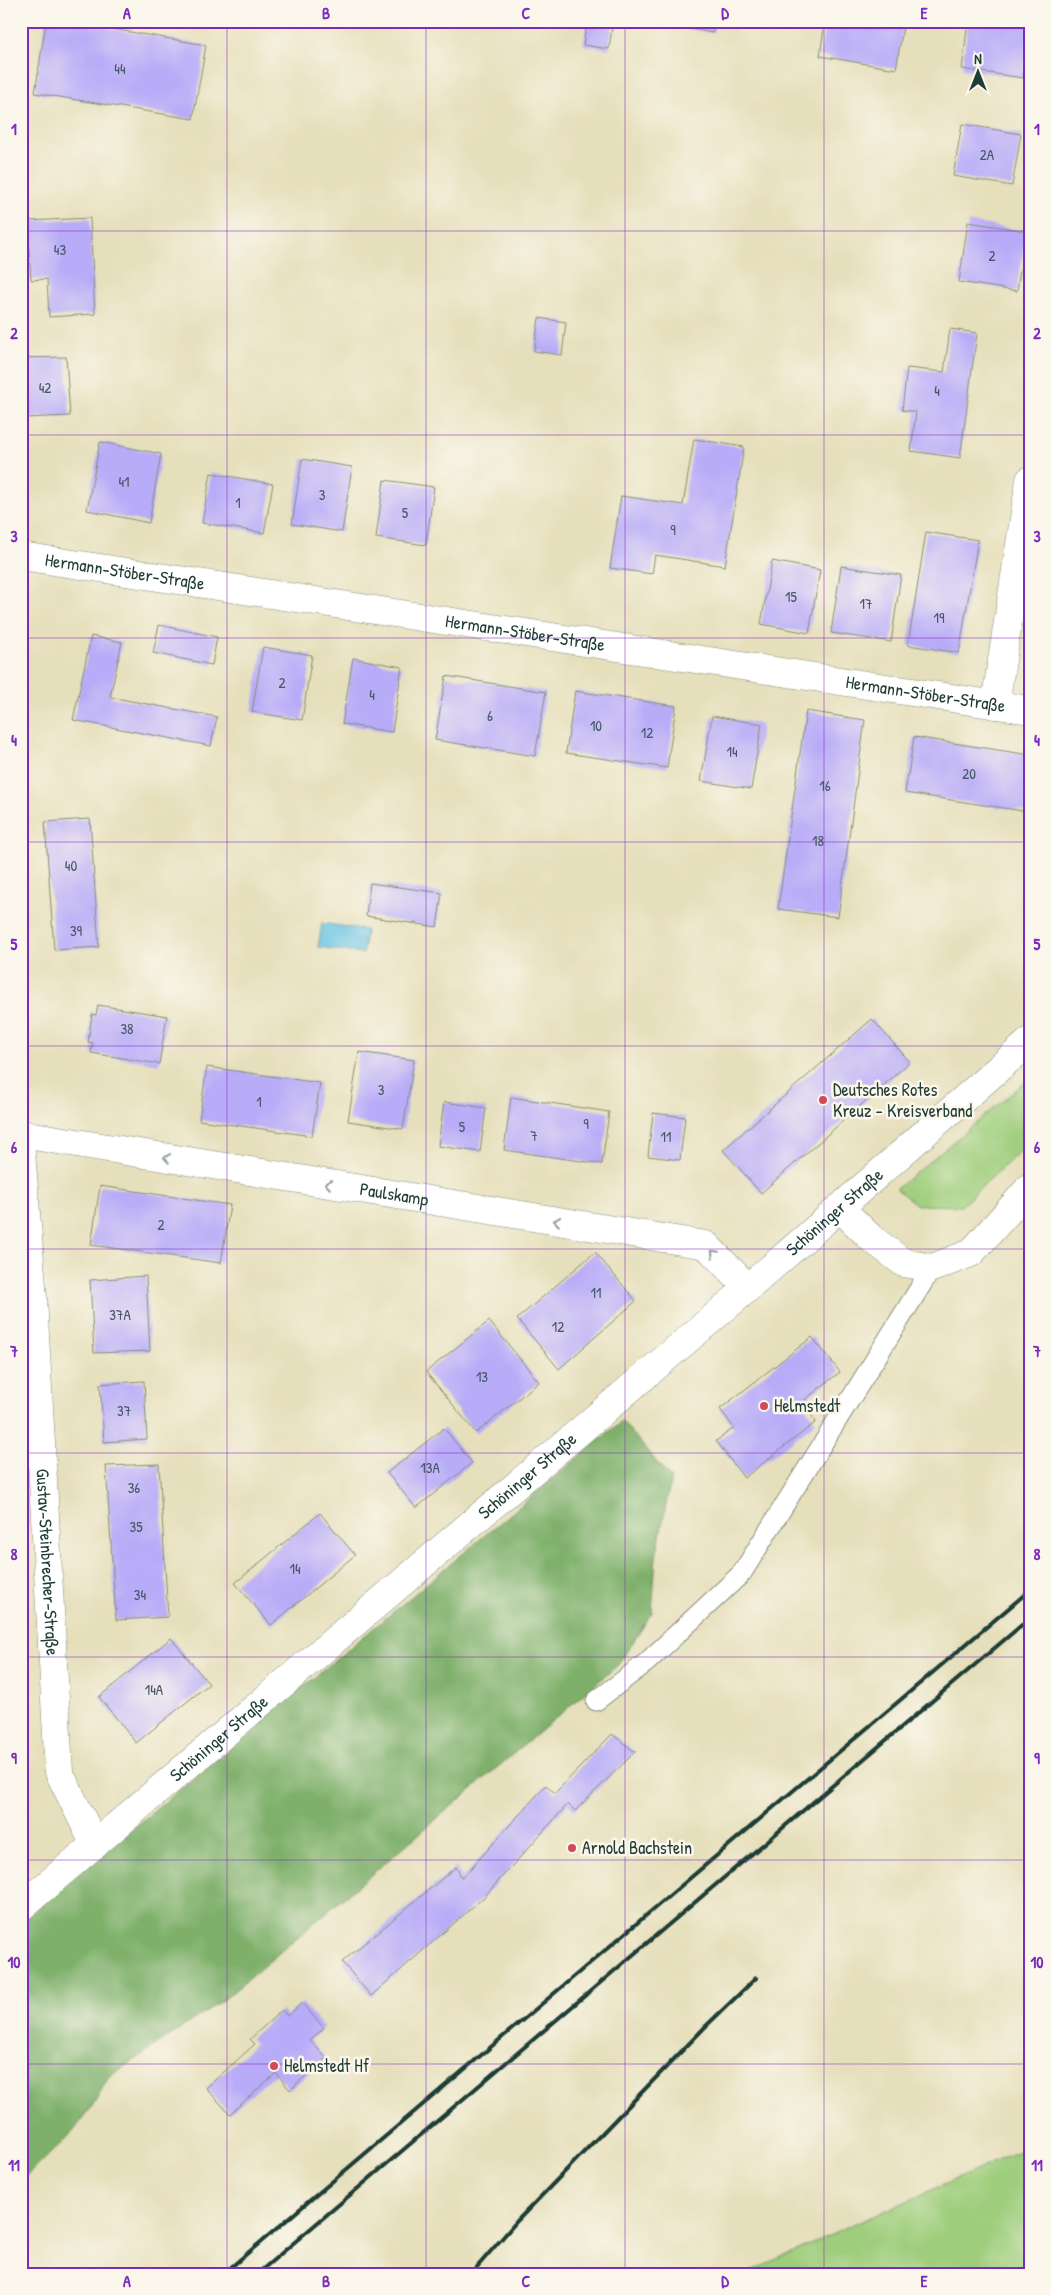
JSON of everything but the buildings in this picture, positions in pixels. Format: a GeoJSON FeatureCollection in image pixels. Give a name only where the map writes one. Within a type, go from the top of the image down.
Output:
{"type":"FeatureCollection","features":[{"type":"Feature","properties":{"kind":"street"},"geometry":{"type":"LineString","coordinates":[[995,705],[1030,480]]}},
{"type":"Feature","properties":{"kind":"street","name":"Hermann-Stöber-Straße"},"geometry":{"type":"LineString","coordinates":[[21,556],[1030,710]]}},
{"type":"Feature","properties":{"kind":"street","name":"Schöninger Straße"},"geometry":{"type":"LineString","coordinates":[[21,1907],[748,1288],[1030,1041]]}},
{"type":"Feature","properties":{"kind":"street","name":"Paulskamp"},"geometry":{"type":"LineString","coordinates":[[21,1134],[706,1245],[748,1288]]}},
{"type":"Feature","properties":{"kind":"street","name":"Gustav-Steinbrecher-Straße"},"geometry":{"type":"LineString","coordinates":[[21,1152],[27,1299],[60,1772],[95,1845]]}},
{"type":"Feature","properties":{"kind":"street"},"geometry":{"type":"LineString","coordinates":[[840,1208],[871,1238],[904,1264],[932,1268],[971,1253],[1030,1187]]}},
{"type":"Feature","properties":{"kind":"lane"},"geometry":{"type":"LineString","coordinates":[[596,1701],[647,1662],[742,1573],[932,1268]]}},
{"type":"Feature","properties":{"kind":"green space"},"geometry":{"type":"Polygon","coordinates":[[[1030,1078],[1030,1142],[961,1206],[917,1205],[896,1189],[1030,1078]]]}},
{"type":"Feature","properties":{"kind":"green space"},"geometry":{"type":"Polygon","coordinates":[[[622,1421],[671,1479],[656,1557],[652,1613],[618,1665],[227,1997],[109,2077],[91,2108],[72,2133],[21,2181],[21,1922],[622,1421]]]}},
{"type":"Feature","properties":{"kind":"green space"},"geometry":{"type":"Polygon","coordinates":[[[1030,2146],[1030,2274],[747,2274],[757,2268],[1030,2146]]]}},
{"type":"Feature","properties":{"kind":"water"},"geometry":{"type":"Polygon","coordinates":[[[322,923],[366,930],[363,954],[318,947],[322,923]]]}},
{"type":"Feature","properties":{"kind":"railway"},"geometry":{"type":"LineString","coordinates":[[223,2274],[1030,1590]]}},
{"type":"Feature","properties":{"kind":"railway"},"geometry":{"type":"LineString","coordinates":[[257,2274],[1030,1618]]}},
{"type":"Feature","properties":{"kind":"railway"},"geometry":{"type":"LineString","coordinates":[[471,2274],[517,2221],[706,2026],[756,1978]]}},
{"type":"Feature","properties":{"kind":"place","name":"Deutsches Rotes Kreuz - Kreisverband"},"geometry":{"type":"Point","coordinates":[823,1100]}},
{"type":"Feature","properties":{"kind":"place","name":"Helmstedt"},"geometry":{"type":"Point","coordinates":[764,1406]}},
{"type":"Feature","properties":{"kind":"place","name":"Arnold Bachstein"},"geometry":{"type":"Point","coordinates":[572,1848]}},
{"type":"Feature","properties":{"kind":"place","name":"Helmstedt Hf"},"geometry":{"type":"Point","coordinates":[274,2066]}}]}
